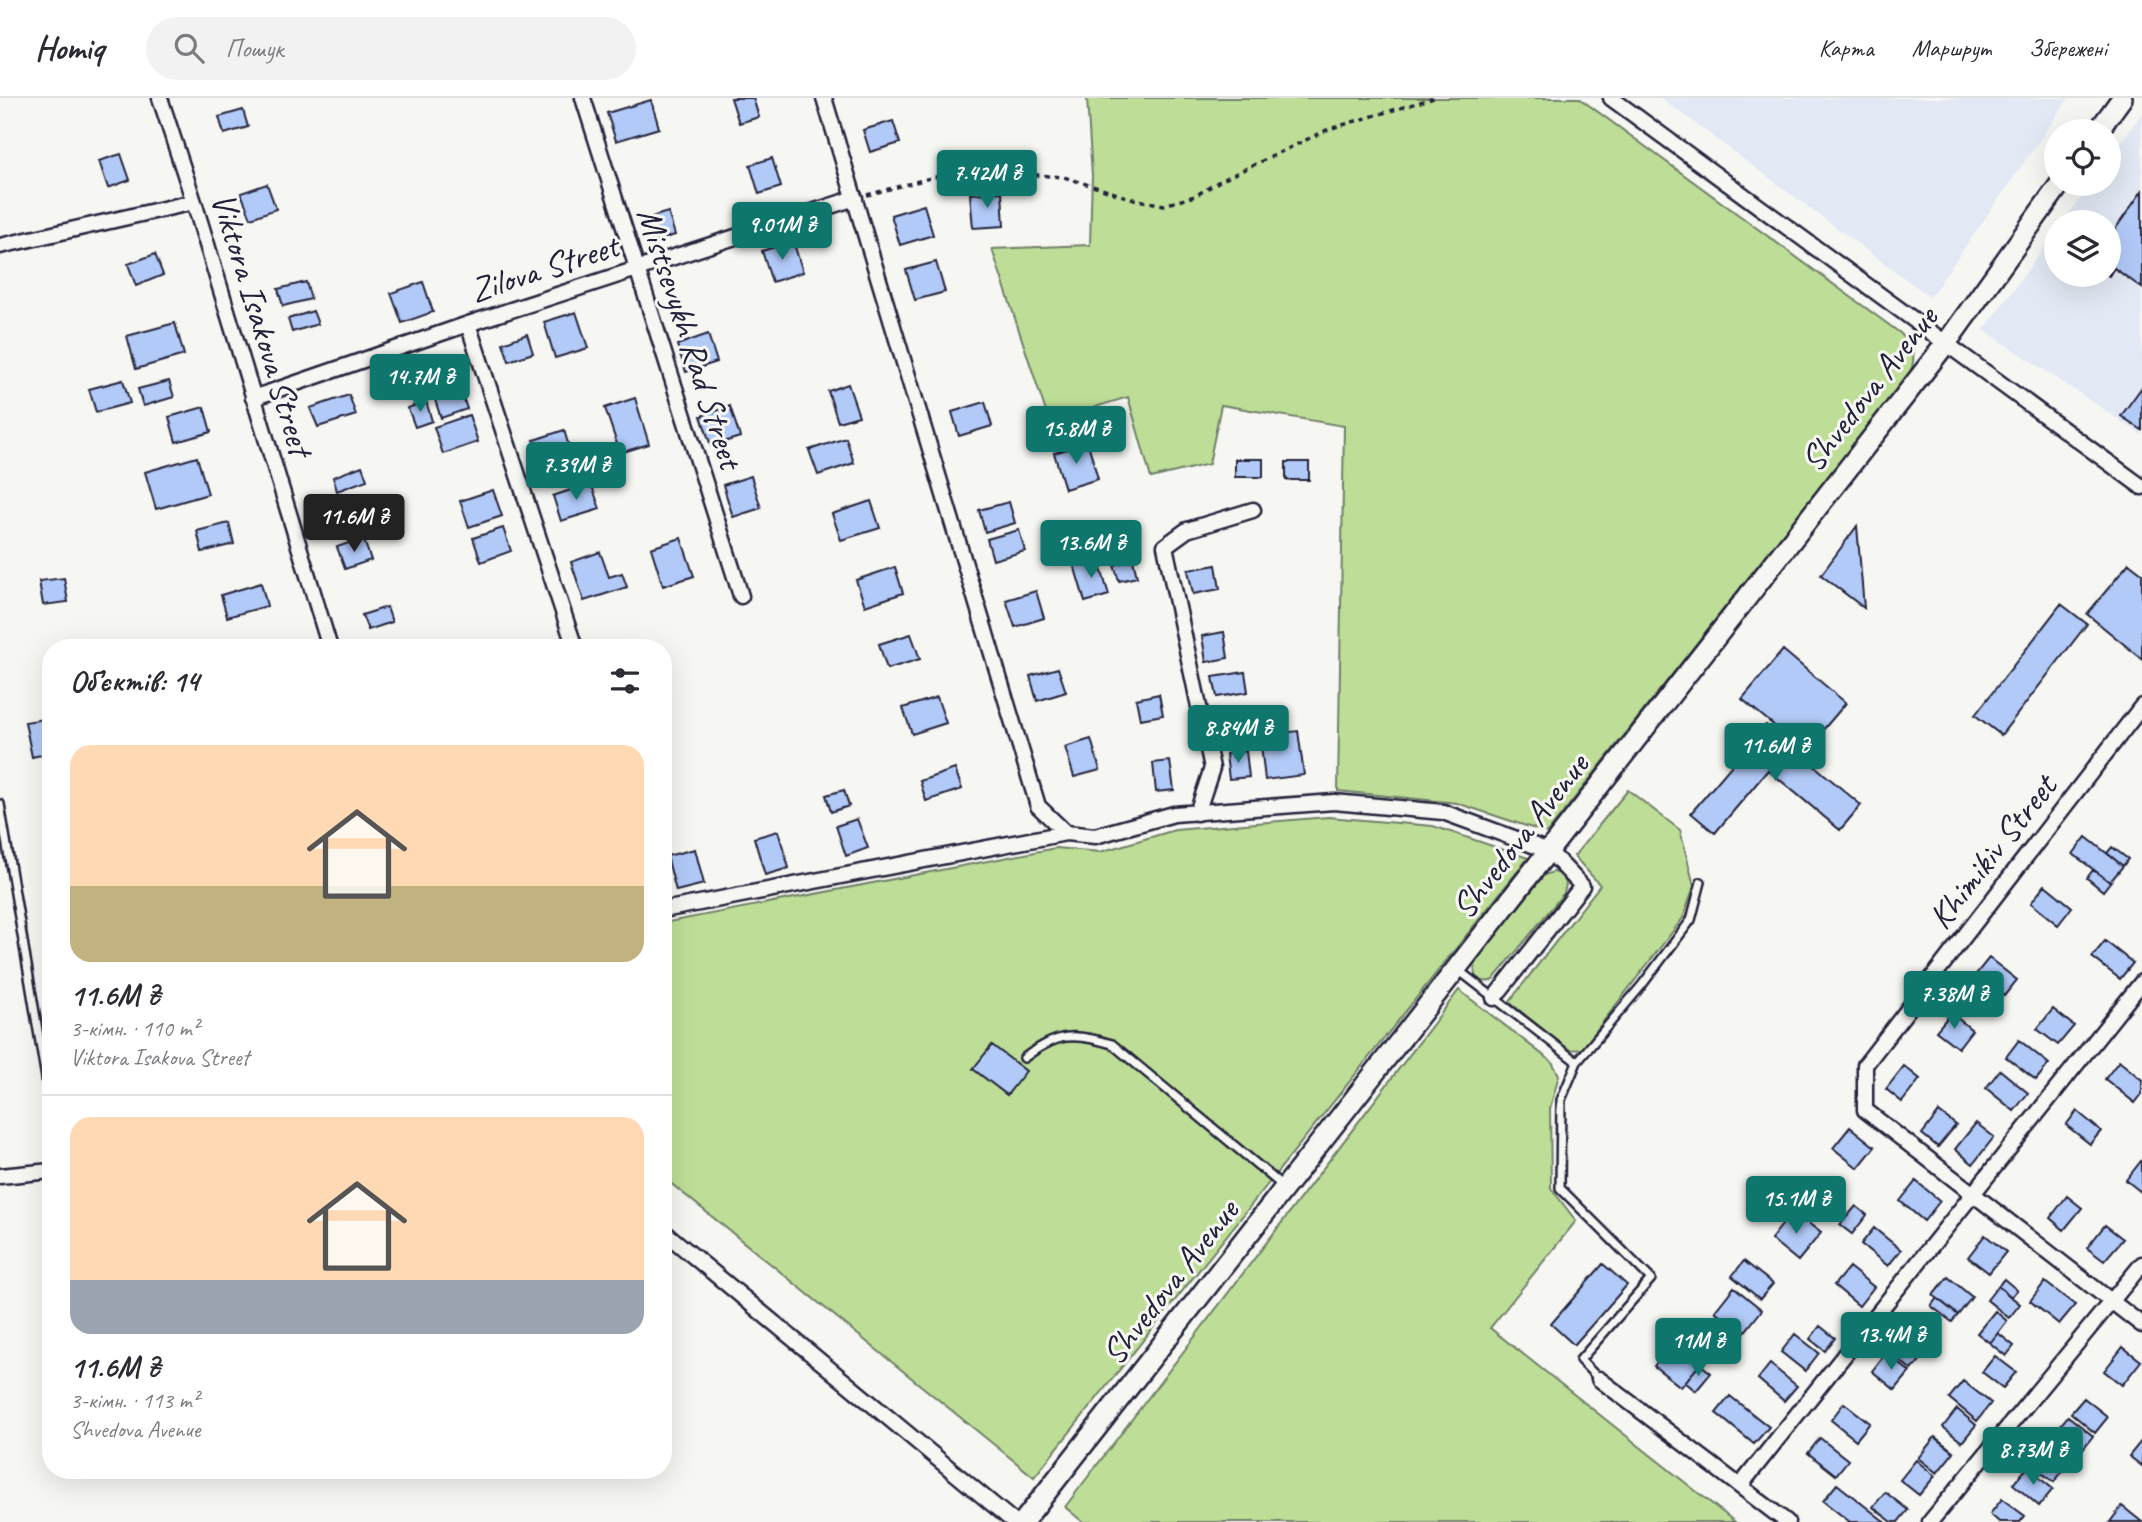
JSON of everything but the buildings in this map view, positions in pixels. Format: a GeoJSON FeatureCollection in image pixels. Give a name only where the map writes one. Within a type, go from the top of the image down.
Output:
{"type":"FeatureCollection","features":[{"type":"Feature","properties":{"kind":"street","name":"Viktora Isakova Street"},"geometry":{"type":"LineString","coordinates":[[160,98],[327,639]]}},
{"type":"Feature","properties":{"kind":"street","name":"Mistsevykh Rad Street"},"geometry":{"type":"LineString","coordinates":[[583,98],[741,596]]}},
{"type":"Feature","properties":{"kind":"street"},"geometry":{"type":"LineString","coordinates":[[824,98],[1038,806],[1066,834]]}},
{"type":"Feature","properties":{"kind":"street"},"geometry":{"type":"LineString","coordinates":[[1611,98],[2142,487]]}},
{"type":"Feature","properties":{"kind":"street"},"geometry":{"type":"LineString","coordinates":[[2107,119],[2122,98]]}},
{"type":"Feature","properties":{"kind":"street","name":"Shvedova Avenue"},"geometry":{"type":"LineString","coordinates":[[1023,1522],[1947,342],[2051,196]]}},
{"type":"Feature","properties":{"kind":"street","name":"Zilova Street"},"geometry":{"type":"LineString","coordinates":[[253,398],[468,324],[855,198]]}},
{"type":"Feature","properties":{"kind":"street"},"geometry":{"type":"LineString","coordinates":[[0,246],[194,202]]}},
{"type":"Feature","properties":{"kind":"street"},"geometry":{"type":"LineString","coordinates":[[468,324],[572,639]]}},
{"type":"Feature","properties":{"kind":"street"},"geometry":{"type":"LineString","coordinates":[[1197,813],[1212,768],[1165,546],[1187,530],[1253,510]]}},
{"type":"Feature","properties":{"kind":"street","name":"Khimikiv Street"},"geometry":{"type":"LineString","coordinates":[[1973,1194],[1865,1110],[1865,1065],[2142,706]]}},
{"type":"Feature","properties":{"kind":"street"},"geometry":{"type":"LineString","coordinates":[[672,908],[1066,834],[1094,836],[1174,814],[1334,802],[1443,812],[1549,850],[1582,886],[1494,998]]}},
{"type":"Feature","properties":{"kind":"street"},"geometry":{"type":"LineString","coordinates":[[1740,1486],[2142,982]]}},
{"type":"Feature","properties":{"kind":"street"},"geometry":{"type":"LineString","coordinates":[[0,1176],[42,1172]]}},
{"type":"Feature","properties":{"kind":"street"},"geometry":{"type":"LineString","coordinates":[[1973,1194],[2142,1325]]}},
{"type":"Feature","properties":{"kind":"street"},"geometry":{"type":"LineString","coordinates":[[672,1238],[1014,1522]]}},
{"type":"Feature","properties":{"kind":"street"},"geometry":{"type":"LineString","coordinates":[[1930,1522],[2142,1264]]}},
{"type":"Feature","properties":{"kind":"street"},"geometry":{"type":"LineString","coordinates":[[1599,1379],[1787,1522]]}},
{"type":"Feature","properties":{"kind":"lane"},"geometry":{"type":"LineString","coordinates":[[0,804],[42,1054]]}},
{"type":"Feature","properties":{"kind":"lane"},"geometry":{"type":"LineString","coordinates":[[1599,1379],[1580,1360],[1651,1279],[1560,1188],[1561,1100],[1577,1062],[1642,985],[1691,920],[1701,882]]}},
{"type":"Feature","properties":{"kind":"lane"},"geometry":{"type":"LineString","coordinates":[[1456,969],[1577,1062]]}},
{"type":"Feature","properties":{"kind":"lane"},"geometry":{"type":"LineString","coordinates":[[1024,1058],[1051,1041],[1070,1035],[1087,1036],[1112,1044],[1285,1187]]}},
{"type":"Feature","properties":{"kind":"path"},"geometry":{"type":"LineString","coordinates":[[855,198],[934,177],[997,172],[1064,177],[1133,199],[1164,205],[1195,196],[1218,182],[1329,129],[1434,98]]}},
{"type":"Feature","properties":{"kind":"shaded area"},"geometry":{"type":"Polygon","coordinates":[[[1661,98],[2069,98],[2054,119],[2044,119],[2044,134],[1930,297],[1661,98]]]}},
{"type":"Feature","properties":{"kind":"shaded area"},"geometry":{"type":"Polygon","coordinates":[[[2142,113],[2142,435],[1984,330],[2044,248],[2044,287],[2121,287],[2121,210],[2072,210],[2082,196],[2121,196],[2121,142],[2142,113]]]}},
{"type":"Feature","properties":{"kind":"green space"},"geometry":{"type":"Polygon","coordinates":[[[1087,98],[1579,98],[1900,333],[1912,351],[1912,367],[1910,373],[1547,833],[1457,803],[1338,791],[1344,426],[1221,405],[1209,464],[1151,478],[1128,397],[1049,421],[992,249],[1090,245],[1092,175],[1087,98]]]}},
{"type":"Feature","properties":{"kind":"green space"},"geometry":{"type":"Polygon","coordinates":[[[1628,790],[1680,830],[1694,886],[1683,918],[1582,1049],[1569,1050],[1509,1002],[1600,885],[1574,856],[1628,790]]]}},
{"type":"Feature","properties":{"kind":"green space"},"geometry":{"type":"Polygon","coordinates":[[[1328,817],[1433,826],[1528,858],[1034,1477],[672,1184],[672,921],[1056,848],[1100,852],[1175,830],[1328,817]]]}},
{"type":"Feature","properties":{"kind":"green space"},"geometry":{"type":"Polygon","coordinates":[[[1553,872],[1562,874],[1566,884],[1564,893],[1493,980],[1479,979],[1475,976],[1474,962],[1544,875],[1553,872]]]}},
{"type":"Feature","properties":{"kind":"green space"},"geometry":{"type":"Polygon","coordinates":[[[1459,990],[1552,1062],[1559,1075],[1550,1109],[1551,1188],[1576,1221],[1490,1328],[1735,1522],[1083,1522],[1065,1507],[1459,990]]]}}]}
